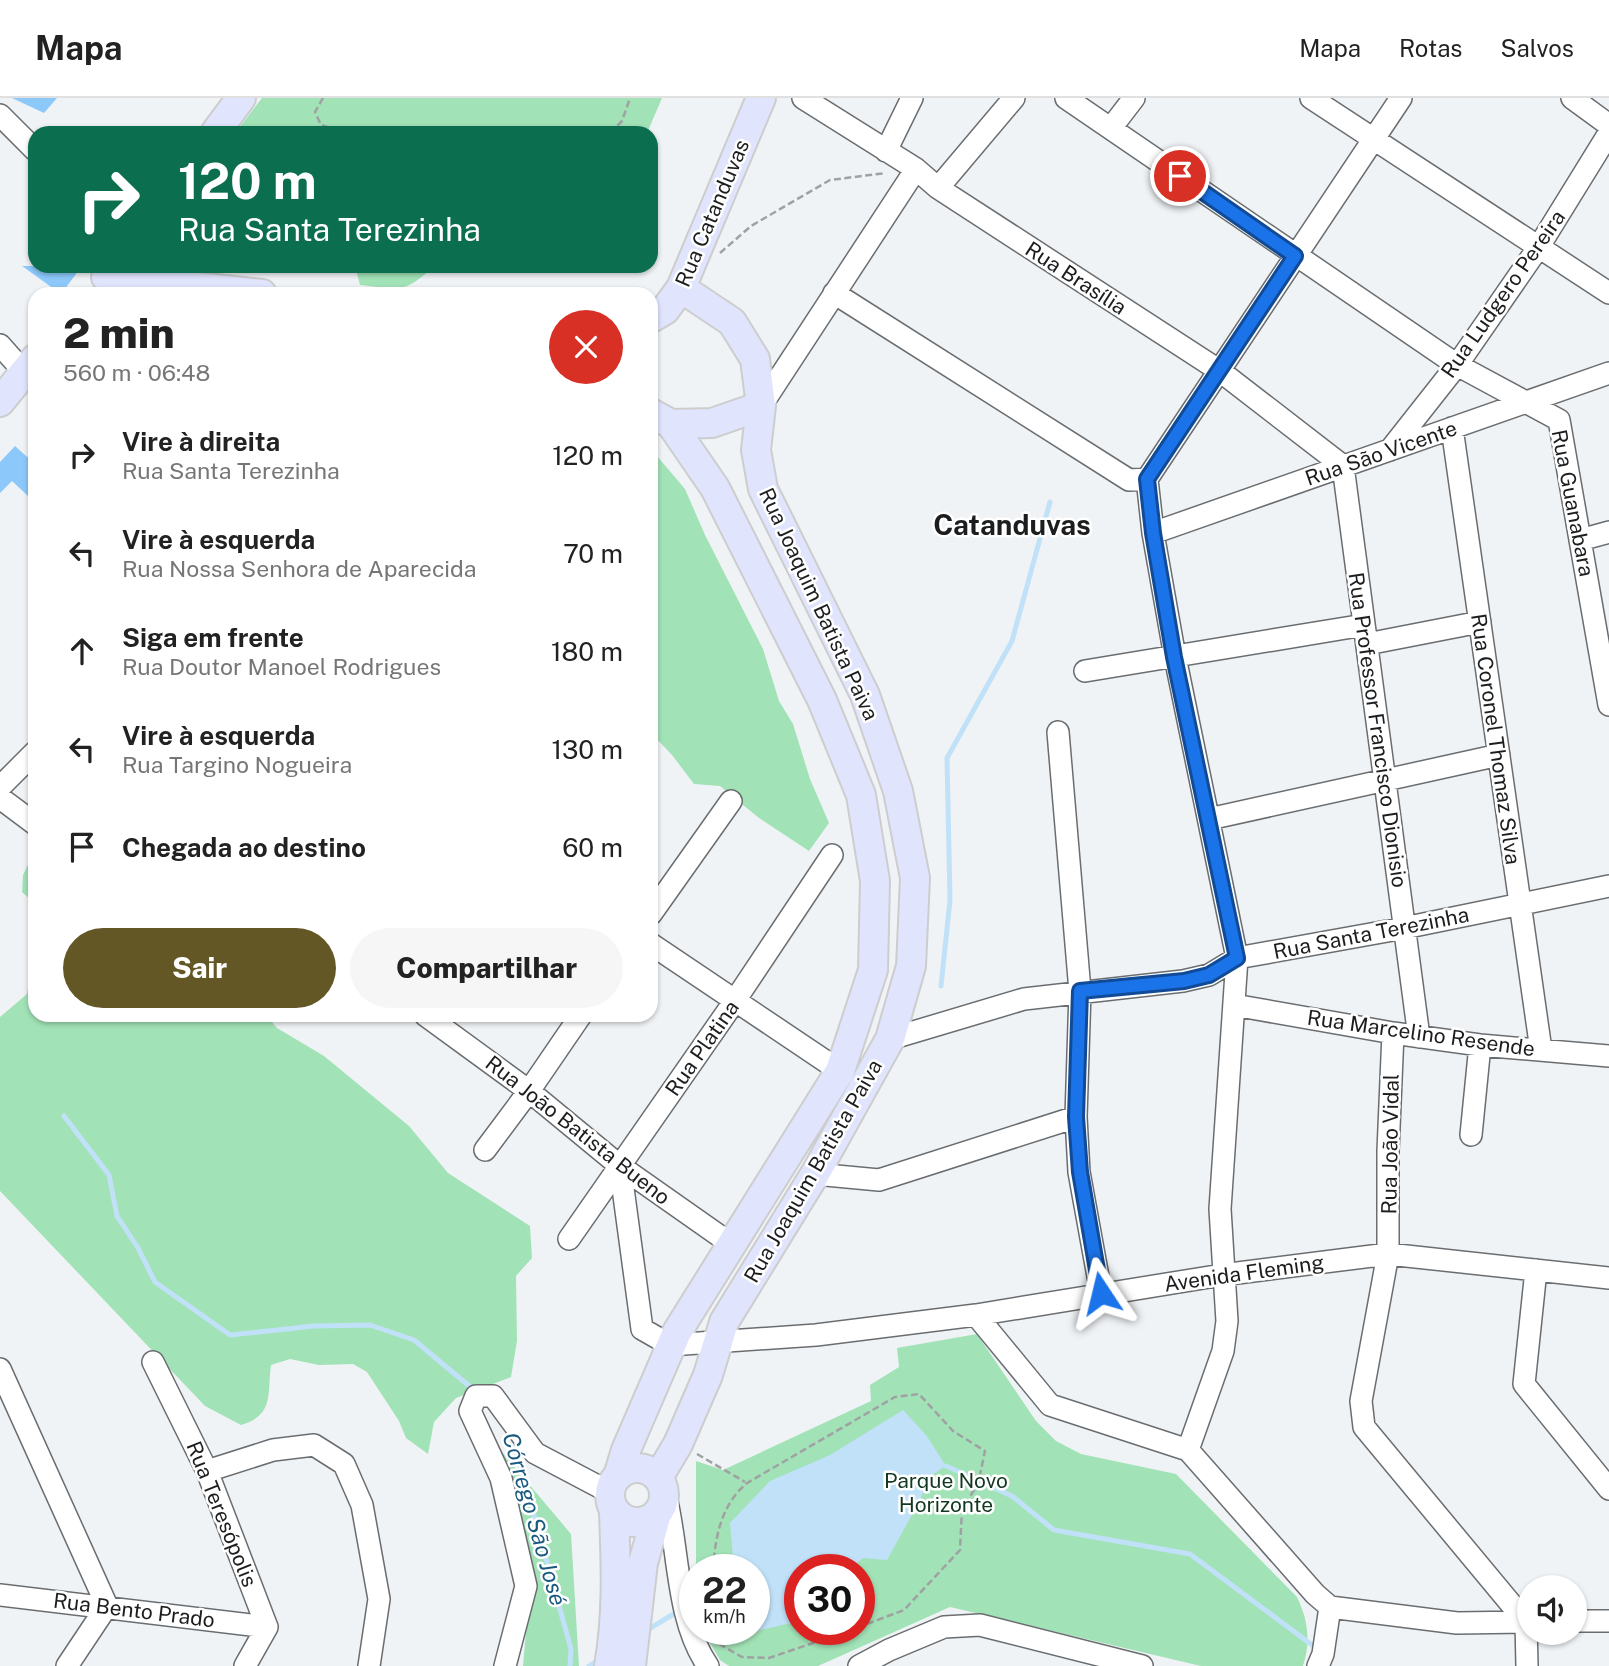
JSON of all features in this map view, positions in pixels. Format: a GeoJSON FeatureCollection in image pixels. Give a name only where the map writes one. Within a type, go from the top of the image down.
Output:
{"type":"FeatureCollection","features":[{"type":"Feature","properties":{"kind":"main road","name":"Rua Catanduvas"},"geometry":{"type":"LineString","coordinates":[[658,314],[665,310],[681,288],[761,98]]}},
{"type":"Feature","properties":{"kind":"main road"},"geometry":{"type":"LineString","coordinates":[[220,126],[239,99]]}},
{"type":"Feature","properties":{"kind":"main road"},"geometry":{"type":"LineString","coordinates":[[103,279],[188,287]]}},
{"type":"Feature","properties":{"kind":"main road","name":"Rua Joaquim Batista Paiva"},"geometry":{"type":"LineString","coordinates":[[631,1666],[643,1563],[678,1444],[708,1376],[724,1322],[815,1174],[890,1039],[911,966],[915,878],[898,792],[865,695],[763,489],[756,450],[761,405],[755,359],[732,322],[681,288]]}},
{"type":"Feature","properties":{"kind":"main road"},"geometry":{"type":"LineString","coordinates":[[0,402],[28,367]]}},
{"type":"Feature","properties":{"kind":"main road"},"geometry":{"type":"LineString","coordinates":[[661,419],[712,423],[761,405]]}},
{"type":"Feature","properties":{"kind":"main road","name":"Rua Joaquim Batista Paiva"},"geometry":{"type":"LineString","coordinates":[[609,1666],[616,1586],[614,1493],[626,1450],[670,1345],[839,1071],[873,970],[874,881],[861,796],[822,700],[715,488],[661,419]]}},
{"type":"Feature","properties":{"kind":"main road"},"geometry":{"type":"LineString","coordinates":[[640,1467],[661,1497],[635,1524],[614,1493],[640,1467]]}},
{"type":"Feature","properties":{"kind":"street","name":"Rua Brasília"},"geometry":{"type":"LineString","coordinates":[[803,98],[916,169],[938,188],[1220,371],[1343,466]]}},
{"type":"Feature","properties":{"kind":"street"},"geometry":{"type":"LineString","coordinates":[[886,151],[912,98]]}},
{"type":"Feature","properties":{"kind":"street"},"geometry":{"type":"LineString","coordinates":[[938,188],[1014,98]]}},
{"type":"Feature","properties":{"kind":"street"},"geometry":{"type":"LineString","coordinates":[[1066,98],[1457,365],[1525,402]]}},
{"type":"Feature","properties":{"kind":"street"},"geometry":{"type":"LineString","coordinates":[[1111,128],[1134,98]]}},
{"type":"Feature","properties":{"kind":"street"},"geometry":{"type":"LineString","coordinates":[[1311,98],[1609,293]]}},
{"type":"Feature","properties":{"kind":"street"},"geometry":{"type":"LineString","coordinates":[[1188,1450],[1223,1350],[1227,1321],[1220,1209],[1237,958],[1174,657],[1153,533],[1147,479],[1401,98]]}},
{"type":"Feature","properties":{"kind":"street"},"geometry":{"type":"LineString","coordinates":[[1572,98],[1609,125]]}},
{"type":"Feature","properties":{"kind":"street"},"geometry":{"type":"LineString","coordinates":[[0,115],[28,143]]}},
{"type":"Feature","properties":{"kind":"street","name":"Rua Ludgero Pereira"},"geometry":{"type":"LineString","coordinates":[[1390,450],[1457,365],[1538,248],[1609,133]]}},
{"type":"Feature","properties":{"kind":"street"},"geometry":{"type":"LineString","coordinates":[[761,405],[916,169]]}},
{"type":"Feature","properties":{"kind":"street"},"geometry":{"type":"LineString","coordinates":[[834,293],[1129,480],[1147,479]]}},
{"type":"Feature","properties":{"kind":"street"},"geometry":{"type":"LineString","coordinates":[[0,345],[28,364]]}},
{"type":"Feature","properties":{"kind":"street","name":"Rua São Vicente"},"geometry":{"type":"LineString","coordinates":[[1153,533],[1609,373]]}},
{"type":"Feature","properties":{"kind":"street","name":"Rua Guanabara"},"geometry":{"type":"LineString","coordinates":[[1525,402],[1559,420],[1609,705]]}},
{"type":"Feature","properties":{"kind":"street","name":"Rua Coronel Thomaz Silva"},"geometry":{"type":"LineString","coordinates":[[1452,428],[1541,1050]]}},
{"type":"Feature","properties":{"kind":"street","name":"Rua Professor Francisco Dionisio"},"geometry":{"type":"LineString","coordinates":[[1343,466],[1419,1037]]}},
{"type":"Feature","properties":{"kind":"street"},"geometry":{"type":"LineString","coordinates":[[1580,540],[1609,532]]}},
{"type":"Feature","properties":{"kind":"street"},"geometry":{"type":"LineString","coordinates":[[1085,671],[1174,657],[1480,622]]}},
{"type":"Feature","properties":{"kind":"street"},"geometry":{"type":"LineString","coordinates":[[1058,733],[1080,991],[1076,1117],[1080,1172],[1101,1293]]}},
{"type":"Feature","properties":{"kind":"street"},"geometry":{"type":"LineString","coordinates":[[1209,819],[1499,755]]}},
{"type":"Feature","properties":{"kind":"street"},"geometry":{"type":"LineString","coordinates":[[0,787],[28,759]]}},
{"type":"Feature","properties":{"kind":"street"},"geometry":{"type":"LineString","coordinates":[[0,798],[28,819]]}},
{"type":"Feature","properties":{"kind":"street"},"geometry":{"type":"LineString","coordinates":[[658,904],[731,801]]}},
{"type":"Feature","properties":{"kind":"street","name":"Rua Platina"},"geometry":{"type":"LineString","coordinates":[[569,1239],[734,1002],[832,855]]}},
{"type":"Feature","properties":{"kind":"street","name":"Rua Santa Terezinha"},"geometry":{"type":"LineString","coordinates":[[890,1039],[1024,999],[1184,981],[1209,975],[1237,958],[1404,928],[1609,886]]}},
{"type":"Feature","properties":{"kind":"street"},"geometry":{"type":"LineString","coordinates":[[658,949],[839,1071]]}},
{"type":"Feature","properties":{"kind":"street","name":"Rua Marcelino Resende"},"geometry":{"type":"LineString","coordinates":[[1234,1005],[1419,1037],[1609,1056]]}},
{"type":"Feature","properties":{"kind":"street","name":"Rua João Batista Bueno"},"geometry":{"type":"LineString","coordinates":[[439,1022],[529,1091],[620,1167],[731,1244]]}},
{"type":"Feature","properties":{"kind":"street"},"geometry":{"type":"LineString","coordinates":[[485,1150],[576,1022]]}},
{"type":"Feature","properties":{"kind":"street","name":"Rua João Vidal"},"geometry":{"type":"LineString","coordinates":[[1393,1033],[1388,1151],[1388,1254],[1360,1401],[1364,1427],[1517,1609]]}},
{"type":"Feature","properties":{"kind":"street"},"geometry":{"type":"LineString","coordinates":[[1471,1135],[1480,1045]]}},
{"type":"Feature","properties":{"kind":"street"},"geometry":{"type":"LineString","coordinates":[[815,1174],[879,1180],[1076,1117]]}},
{"type":"Feature","properties":{"kind":"street"},"geometry":{"type":"LineString","coordinates":[[620,1167],[642,1329],[670,1345]]}},
{"type":"Feature","properties":{"kind":"street","name":"Avenida Fleming"},"geometry":{"type":"LineString","coordinates":[[670,1345],[816,1335],[976,1315],[1101,1293],[1388,1254],[1609,1278]]}},
{"type":"Feature","properties":{"kind":"street"},"geometry":{"type":"LineString","coordinates":[[1536,1270],[1524,1384],[1609,1489]]}},
{"type":"Feature","properties":{"kind":"street"},"geometry":{"type":"LineString","coordinates":[[976,1315],[1050,1405],[1188,1450],[1315,1594],[1330,1607],[1457,1623],[1517,1622]]}},
{"type":"Feature","properties":{"kind":"street","name":"Rua Teresópolis"},"geometry":{"type":"LineString","coordinates":[[153,1362],[207,1471],[267,1626]]}},
{"type":"Feature","properties":{"kind":"street"},"geometry":{"type":"LineString","coordinates":[[0,1369],[107,1606],[67,1666]]}},
{"type":"Feature","properties":{"kind":"street"},"geometry":{"type":"LineString","coordinates":[[505,1666],[526,1586],[501,1478],[470,1411],[476,1396],[493,1396],[535,1453],[614,1493]]}},
{"type":"Feature","properties":{"kind":"street"},"geometry":{"type":"LineString","coordinates":[[207,1471],[273,1450],[314,1445],[344,1464],[362,1505],[379,1599],[369,1666]]}},
{"type":"Feature","properties":{"kind":"street"},"geometry":{"type":"LineString","coordinates":[[661,1497],[673,1523],[684,1607],[702,1657],[708,1666]]}},
{"type":"Feature","properties":{"kind":"street","name":"Rua Bento Prado"},"geometry":{"type":"LineString","coordinates":[[0,1595],[267,1626]]}},
{"type":"Feature","properties":{"kind":"street"},"geometry":{"type":"LineString","coordinates":[[1318,1666],[1323,1654],[1330,1607]]}},
{"type":"Feature","properties":{"kind":"street"},"geometry":{"type":"LineString","coordinates":[[1587,1621],[1609,1621]]}},
{"type":"Feature","properties":{"kind":"street"},"geometry":{"type":"LineString","coordinates":[[859,1666],[944,1627],[980,1625],[1142,1666]]}},
{"type":"Feature","properties":{"kind":"street"},"geometry":{"type":"LineString","coordinates":[[245,1666],[267,1626]]}},
{"type":"Feature","properties":{"kind":"street"},"geometry":{"type":"LineString","coordinates":[[1527,1645],[1527,1666]]}},
{"type":"Feature","properties":{"kind":"path"},"geometry":{"type":"LineString","coordinates":[[323,98],[314,113],[324,126]]}},
{"type":"Feature","properties":{"kind":"path"},"geometry":{"type":"LineString","coordinates":[[617,126],[622,121],[630,98]]}},
{"type":"Feature","properties":{"kind":"path"},"geometry":{"type":"LineString","coordinates":[[721,253],[751,226],[830,180],[916,169]]}},
{"type":"Feature","properties":{"kind":"path"},"geometry":{"type":"LineString","coordinates":[[714,1554],[715,1539],[733,1494],[747,1483],[895,1397],[919,1394],[953,1431],[985,1451],[978,1484],[962,1509],[960,1550],[904,1610],[875,1621]]}},
{"type":"Feature","properties":{"kind":"path"},"geometry":{"type":"LineString","coordinates":[[678,1444],[747,1483]]}},
{"type":"Feature","properties":{"kind":"path"},"geometry":{"type":"LineString","coordinates":[[719,1645],[742,1657],[769,1658],[807,1645]]}},
{"type":"Feature","properties":{"kind":"green space"},"geometry":{"type":"Polygon","coordinates":[[[262,98],[662,98],[650,126],[240,126],[262,98]]]}},
{"type":"Feature","properties":{"kind":"green space"},"geometry":{"type":"Polygon","coordinates":[[[357,273],[426,273],[404,287],[360,285],[357,273]]]}},
{"type":"Feature","properties":{"kind":"green space"},"geometry":{"type":"Polygon","coordinates":[[[658,457],[685,489],[705,535],[763,649],[779,701],[793,724],[810,779],[829,823],[809,851],[759,818],[720,786],[694,784],[658,740],[658,457]]]}},
{"type":"Feature","properties":{"kind":"green space"},"geometry":{"type":"Polygon","coordinates":[[[28,865],[28,898],[22,892],[23,875],[28,865]]]}},
{"type":"Feature","properties":{"kind":"green space"},"geometry":{"type":"Polygon","coordinates":[[[28,988],[28,1022],[272,1022],[277,1028],[324,1056],[409,1126],[448,1173],[530,1226],[532,1258],[516,1276],[517,1341],[511,1377],[456,1398],[434,1422],[428,1454],[406,1438],[399,1421],[367,1372],[353,1364],[319,1365],[290,1359],[271,1365],[269,1394],[264,1409],[252,1421],[241,1425],[205,1406],[0,1191],[0,1017],[27,994],[28,988]]]}},
{"type":"Feature","properties":{"kind":"green space","name":"Parque Novo Horizonte"},"geometry":{"type":"Polygon","coordinates":[[[977,1334],[1036,1421],[1056,1441],[1081,1454],[1176,1474],[1297,1597],[1307,1631],[1303,1666],[1201,1666],[950,1607],[875,1641],[875,1554],[784,1554],[784,1645],[865,1645],[818,1666],[729,1666],[720,1660],[711,1645],[770,1645],[770,1554],[696,1554],[696,1461],[723,1470],[871,1401],[870,1385],[899,1367],[897,1348],[977,1334]]]}},
{"type":"Feature","properties":{"kind":"green space"},"geometry":{"type":"Polygon","coordinates":[[[496,1445],[571,1534],[579,1666],[523,1666],[531,1574],[496,1445]]]}},
{"type":"Feature","properties":{"kind":"water"},"geometry":{"type":"Polygon","coordinates":[[[903,1410],[926,1435],[946,1466],[930,1476],[887,1560],[875,1559],[875,1554],[784,1554],[784,1625],[770,1628],[770,1554],[733,1554],[730,1523],[770,1481],[830,1455],[903,1410]]]}},
{"type":"Feature","properties":{"kind":"building"},"geometry":{"type":"Polygon","coordinates":[[[12,98],[57,98],[44,113],[12,98]]]}},
{"type":"Feature","properties":{"kind":"building"},"geometry":{"type":"Polygon","coordinates":[[[32,273],[77,273],[66,287],[51,287],[32,273]]]}},
{"type":"Feature","properties":{"kind":"building"},"geometry":{"type":"Polygon","coordinates":[[[15,446],[28,458],[28,496],[12,481],[0,493],[0,462],[15,446]]]}},
{"type":"Feature","properties":{"kind":"waterway"},"geometry":{"type":"LineString","coordinates":[[941,986],[950,900],[947,758],[1012,641],[1050,502]]}},
{"type":"Feature","properties":{"kind":"waterway","name":"Córrego São José"},"geometry":{"type":"LineString","coordinates":[[64,1116],[109,1175],[117,1216],[138,1248],[155,1282],[230,1335],[314,1326],[370,1325],[414,1340],[474,1390]]}},
{"type":"Feature","properties":{"kind":"waterway","name":"Córrego São José"},"geometry":{"type":"LineString","coordinates":[[512,1436],[571,1649],[570,1666]]}},
{"type":"Feature","properties":{"kind":"waterway"},"geometry":{"type":"LineString","coordinates":[[946,1466],[1012,1496],[1054,1530],[1190,1554],[1312,1645]]}},
{"type":"Feature","properties":{"kind":"waterway"},"geometry":{"type":"LineString","coordinates":[[644,1632],[679,1611]]}},
{"type":"Feature","properties":{"kind":"waterway"},"geometry":{"type":"LineString","coordinates":[[589,1666],[600,1659]]}},
{"type":"Feature","properties":{"kind":"district","name":"Catanduvas"},"geometry":{"type":"Point","coordinates":[1012,524]}},
{"type":"Feature","properties":{"kind":"route"},"geometry":{"type":"LineString","coordinates":[[1101,1293],[1080,1172],[1076,1117],[1080,991],[1184,981],[1209,975],[1237,958],[1174,657],[1153,533],[1147,479],[1295,256],[1180,176]]}}]}
